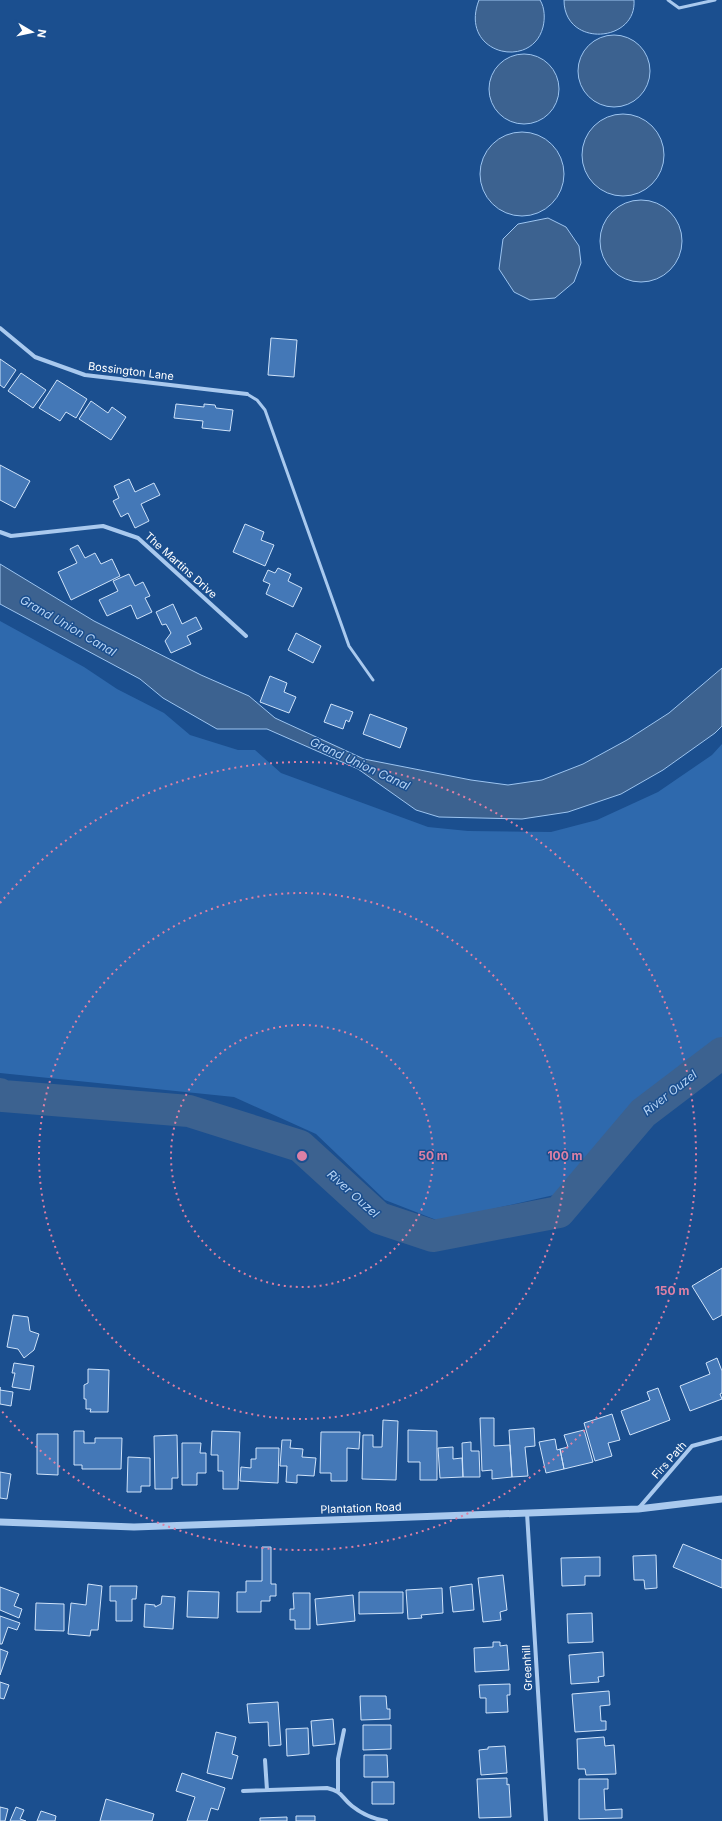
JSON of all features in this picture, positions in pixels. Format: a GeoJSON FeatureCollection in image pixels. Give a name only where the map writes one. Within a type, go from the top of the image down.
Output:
{"type":"FeatureCollection","features":[{"type":"Feature","properties":{"kind":"street","name":"Bossington Lane"},"geometry":{"type":"LineString","coordinates":[[0,328],[35,357],[85,375],[247,394]]}},
{"type":"Feature","properties":{"kind":"street","name":"The Martins Drive"},"geometry":{"type":"LineString","coordinates":[[0,532],[11,536],[103,526],[138,538],[246,636]]}},
{"type":"Feature","properties":{"kind":"street","name":"Firs Path"},"geometry":{"type":"LineString","coordinates":[[638,1509],[692,1446],[722,1438]]}},
{"type":"Feature","properties":{"kind":"street","name":"Plantation Road"},"geometry":{"type":"LineString","coordinates":[[0,1522],[134,1527],[638,1509],[722,1499]]}},
{"type":"Feature","properties":{"kind":"street","name":"Greenhill"},"geometry":{"type":"LineString","coordinates":[[527,1514],[546,1821]]}},
{"type":"Feature","properties":{"kind":"street"},"geometry":{"type":"LineString","coordinates":[[338,1791],[338,1758],[344,1730]]}},
{"type":"Feature","properties":{"kind":"street"},"geometry":{"type":"LineString","coordinates":[[265,1760],[267,1790]]}},
{"type":"Feature","properties":{"kind":"street"},"geometry":{"type":"LineString","coordinates":[[243,1791],[327,1788],[338,1791],[351,1806],[374,1819],[386,1821]]}},
{"type":"Feature","properties":{"kind":"lane"},"geometry":{"type":"LineString","coordinates":[[668,0],[679,8],[715,0]]}},
{"type":"Feature","properties":{"kind":"lane"},"geometry":{"type":"LineString","coordinates":[[247,394],[258,400],[265,410],[349,646],[372,680]]}},
{"type":"Feature","properties":{"kind":"shaded area"},"geometry":{"type":"Polygon","coordinates":[[[0,621],[84,667],[117,689],[164,713],[190,735],[238,750],[255,750],[281,773],[428,827],[468,831],[551,832],[597,820],[658,792],[712,755],[722,744],[722,1042],[640,1105],[554,1195],[439,1221],[385,1200],[316,1134],[234,1097],[0,1073],[0,621]]]}},
{"type":"Feature","properties":{"kind":"water"},"geometry":{"type":"Polygon","coordinates":[[[479,0],[540,0],[544,10],[544,21],[543,27],[536,41],[525,49],[512,52],[499,50],[487,44],[479,33],[475,18],[479,0]]]}},
{"type":"Feature","properties":{"kind":"water"},"geometry":{"type":"Polygon","coordinates":[[[564,0],[634,0],[632,14],[624,25],[613,32],[600,34],[587,32],[575,26],[567,16],[564,0]]]}},
{"type":"Feature","properties":{"kind":"water"},"geometry":{"type":"Polygon","coordinates":[[[614,35],[634,41],[644,51],[650,71],[644,91],[634,101],[614,107],[594,101],[584,91],[578,71],[584,51],[594,41],[614,35]]]}},
{"type":"Feature","properties":{"kind":"water"},"geometry":{"type":"Polygon","coordinates":[[[524,54],[537,57],[549,64],[556,76],[559,89],[556,102],[549,114],[537,121],[524,124],[511,121],[499,114],[492,102],[489,89],[492,76],[499,64],[511,57],[524,54]]]}},
{"type":"Feature","properties":{"kind":"water"},"geometry":{"type":"Polygon","coordinates":[[[615,114],[631,114],[646,121],[657,132],[664,147],[664,163],[661,171],[652,184],[639,193],[631,196],[615,196],[600,189],[589,178],[582,163],[582,147],[589,132],[600,121],[615,114]]]}},
{"type":"Feature","properties":{"kind":"water"},"geometry":{"type":"Polygon","coordinates":[[[522,132],[530,133],[545,139],[557,151],[563,166],[563,182],[557,197],[545,209],[530,215],[522,216],[514,215],[499,209],[487,197],[481,182],[480,174],[481,166],[487,151],[499,139],[514,133],[522,132]]]}},
{"type":"Feature","properties":{"kind":"water"},"geometry":{"type":"Polygon","coordinates":[[[641,200],[657,203],[670,212],[679,225],[682,241],[679,257],[670,270],[657,279],[641,282],[625,279],[612,270],[603,257],[600,241],[603,225],[612,212],[625,203],[641,200]]]}},
{"type":"Feature","properties":{"kind":"water"},"geometry":{"type":"Polygon","coordinates":[[[548,218],[566,227],[579,246],[581,263],[574,282],[555,298],[530,300],[514,292],[499,269],[503,239],[518,224],[548,218]]]}},
{"type":"Feature","properties":{"kind":"water","name":"Grand Union Canal"},"geometry":{"type":"Polygon","coordinates":[[[0,564],[94,621],[201,675],[249,696],[275,718],[364,759],[471,780],[508,785],[542,780],[583,764],[627,740],[669,713],[722,668],[722,726],[715,733],[663,770],[621,794],[568,812],[522,819],[439,817],[416,810],[358,769],[267,729],[217,729],[163,698],[140,679],[0,604],[0,564]]]}},
{"type":"Feature","properties":{"kind":"building"},"geometry":{"type":"Polygon","coordinates":[[[271,338],[297,340],[294,377],[268,375],[271,338]]]}},
{"type":"Feature","properties":{"kind":"building"},"geometry":{"type":"Polygon","coordinates":[[[0,359],[16,370],[4,388],[0,385],[0,359]]]}},
{"type":"Feature","properties":{"kind":"building"},"geometry":{"type":"Polygon","coordinates":[[[21,373],[46,390],[33,408],[8,391],[21,373]]]}},
{"type":"Feature","properties":{"kind":"building"},"geometry":{"type":"Polygon","coordinates":[[[57,380],[87,399],[76,418],[66,412],[60,421],[39,408],[57,380]]]}},
{"type":"Feature","properties":{"kind":"building"},"geometry":{"type":"Polygon","coordinates":[[[91,401],[108,413],[112,407],[126,417],[111,440],[79,419],[91,401]]]}},
{"type":"Feature","properties":{"kind":"building"},"geometry":{"type":"Polygon","coordinates":[[[176,404],[204,407],[204,404],[215,405],[216,408],[233,410],[230,431],[202,428],[203,421],[174,418],[176,404]]]}},
{"type":"Feature","properties":{"kind":"building"},"geometry":{"type":"Polygon","coordinates":[[[0,465],[30,481],[15,508],[0,500],[0,465]]]}},
{"type":"Feature","properties":{"kind":"building"},"geometry":{"type":"Polygon","coordinates":[[[129,479],[135,492],[154,483],[160,495],[141,504],[149,521],[135,528],[128,513],[121,517],[113,501],[119,498],[114,486],[129,479]]]}},
{"type":"Feature","properties":{"kind":"building"},"geometry":{"type":"Polygon","coordinates":[[[245,524],[264,532],[261,540],[274,545],[265,566],[233,552],[245,524]]]}},
{"type":"Feature","properties":{"kind":"building"},"geometry":{"type":"Polygon","coordinates":[[[78,545],[85,558],[95,553],[101,564],[112,559],[120,576],[71,600],[58,572],[77,563],[70,549],[78,545]]]}},
{"type":"Feature","properties":{"kind":"building"},"geometry":{"type":"Polygon","coordinates":[[[278,568],[291,574],[288,581],[302,588],[293,607],[266,594],[270,584],[263,581],[268,570],[275,573],[278,568]]]}},
{"type":"Feature","properties":{"kind":"building"},"geometry":{"type":"Polygon","coordinates":[[[129,574],[135,586],[143,582],[150,596],[145,598],[152,612],[137,619],[131,605],[107,616],[99,600],[118,591],[113,581],[129,574]]]}},
{"type":"Feature","properties":{"kind":"building"},"geometry":{"type":"Polygon","coordinates":[[[173,604],[182,624],[196,617],[202,629],[187,636],[191,644],[171,653],[165,641],[171,633],[166,624],[162,625],[156,612],[173,604]]]}},
{"type":"Feature","properties":{"kind":"building"},"geometry":{"type":"Polygon","coordinates":[[[296,633],[321,646],[313,663],[288,650],[296,633]]]}},
{"type":"Feature","properties":{"kind":"building"},"geometry":{"type":"Polygon","coordinates":[[[270,676],[287,683],[284,692],[296,697],[289,713],[260,702],[270,676]]]}},
{"type":"Feature","properties":{"kind":"building"},"geometry":{"type":"Polygon","coordinates":[[[331,704],[353,712],[349,722],[346,720],[343,729],[324,722],[331,704]]]}},
{"type":"Feature","properties":{"kind":"building"},"geometry":{"type":"Polygon","coordinates":[[[370,714],[407,728],[400,748],[363,734],[370,714]]]}},
{"type":"Feature","properties":{"kind":"building"},"geometry":{"type":"Polygon","coordinates":[[[722,1268],[722,1315],[713,1320],[692,1286],[722,1268]]]}},
{"type":"Feature","properties":{"kind":"building"},"geometry":{"type":"Polygon","coordinates":[[[13,1315],[28,1317],[30,1331],[39,1334],[34,1350],[24,1358],[18,1349],[7,1347],[13,1315]]]}},
{"type":"Feature","properties":{"kind":"building"},"geometry":{"type":"Polygon","coordinates":[[[717,1358],[722,1371],[722,1393],[720,1394],[722,1399],[690,1411],[680,1386],[710,1374],[706,1363],[717,1358]]]}},
{"type":"Feature","properties":{"kind":"building"},"geometry":{"type":"Polygon","coordinates":[[[14,1363],[34,1366],[30,1390],[12,1387],[15,1373],[12,1373],[14,1363]]]}},
{"type":"Feature","properties":{"kind":"building"},"geometry":{"type":"Polygon","coordinates":[[[88,1369],[109,1370],[108,1412],[90,1412],[91,1409],[86,1409],[84,1385],[88,1383],[88,1369]]]}},
{"type":"Feature","properties":{"kind":"building"},"geometry":{"type":"Polygon","coordinates":[[[658,1388],[670,1420],[630,1435],[621,1411],[650,1400],[647,1392],[658,1388]]]}},
{"type":"Feature","properties":{"kind":"building"},"geometry":{"type":"Polygon","coordinates":[[[0,1390],[13,1392],[11,1406],[0,1404],[0,1390]]]}},
{"type":"Feature","properties":{"kind":"building"},"geometry":{"type":"Polygon","coordinates":[[[612,1414],[620,1440],[608,1443],[612,1456],[595,1461],[584,1423],[612,1414]]]}},
{"type":"Feature","properties":{"kind":"building"},"geometry":{"type":"Polygon","coordinates":[[[480,1418],[494,1418],[494,1446],[510,1445],[512,1477],[492,1479],[492,1470],[482,1471],[480,1418]]]}},
{"type":"Feature","properties":{"kind":"building"},"geometry":{"type":"Polygon","coordinates":[[[383,1420],[398,1421],[396,1480],[362,1479],[363,1435],[373,1435],[373,1447],[382,1447],[383,1420]]]}},
{"type":"Feature","properties":{"kind":"building"},"geometry":{"type":"Polygon","coordinates":[[[534,1428],[535,1446],[525,1447],[528,1476],[512,1477],[509,1430],[534,1428]]]}},
{"type":"Feature","properties":{"kind":"building"},"geometry":{"type":"Polygon","coordinates":[[[408,1430],[437,1431],[437,1480],[420,1480],[420,1462],[408,1462],[408,1430]]]}},
{"type":"Feature","properties":{"kind":"building"},"geometry":{"type":"Polygon","coordinates":[[[584,1430],[593,1462],[564,1469],[560,1449],[568,1447],[564,1435],[584,1430]]]}},
{"type":"Feature","properties":{"kind":"building"},"geometry":{"type":"Polygon","coordinates":[[[74,1431],[84,1431],[84,1443],[95,1443],[95,1438],[122,1438],[121,1469],[82,1469],[82,1465],[74,1465],[74,1431]]]}},
{"type":"Feature","properties":{"kind":"building"},"geometry":{"type":"Polygon","coordinates":[[[212,1431],[240,1432],[238,1489],[223,1489],[223,1471],[218,1471],[218,1455],[211,1455],[212,1431]]]}},
{"type":"Feature","properties":{"kind":"building"},"geometry":{"type":"Polygon","coordinates":[[[321,1432],[360,1432],[359,1449],[347,1448],[347,1481],[331,1481],[331,1473],[320,1473],[321,1432]]]}},
{"type":"Feature","properties":{"kind":"building"},"geometry":{"type":"Polygon","coordinates":[[[37,1434],[58,1434],[58,1475],[37,1474],[37,1434]]]}},
{"type":"Feature","properties":{"kind":"building"},"geometry":{"type":"Polygon","coordinates":[[[177,1435],[178,1478],[172,1478],[172,1489],[155,1489],[154,1436],[177,1435]]]}},
{"type":"Feature","properties":{"kind":"building"},"geometry":{"type":"Polygon","coordinates":[[[555,1439],[557,1450],[560,1449],[564,1469],[546,1473],[539,1442],[555,1439]]]}},
{"type":"Feature","properties":{"kind":"building"},"geometry":{"type":"Polygon","coordinates":[[[282,1440],[291,1440],[290,1448],[303,1449],[302,1457],[316,1458],[314,1476],[297,1475],[297,1483],[286,1482],[287,1466],[280,1466],[282,1440]]]}},
{"type":"Feature","properties":{"kind":"building"},"geometry":{"type":"Polygon","coordinates":[[[471,1442],[471,1451],[479,1451],[480,1477],[463,1477],[462,1443],[471,1442]]]}},
{"type":"Feature","properties":{"kind":"building"},"geometry":{"type":"Polygon","coordinates":[[[182,1443],[201,1443],[200,1453],[206,1453],[206,1473],[197,1473],[197,1485],[182,1485],[182,1443]]]}},
{"type":"Feature","properties":{"kind":"building"},"geometry":{"type":"Polygon","coordinates":[[[453,1447],[453,1459],[462,1458],[463,1477],[440,1478],[438,1448],[453,1447]]]}},
{"type":"Feature","properties":{"kind":"building"},"geometry":{"type":"Polygon","coordinates":[[[256,1448],[279,1448],[278,1483],[240,1481],[241,1467],[251,1468],[251,1459],[256,1459],[256,1448]]]}},
{"type":"Feature","properties":{"kind":"building"},"geometry":{"type":"Polygon","coordinates":[[[128,1457],[150,1458],[150,1486],[141,1486],[141,1492],[127,1492],[128,1457]]]}},
{"type":"Feature","properties":{"kind":"building"},"geometry":{"type":"Polygon","coordinates":[[[0,1472],[11,1474],[7,1499],[0,1498],[0,1472]]]}},
{"type":"Feature","properties":{"kind":"building"},"geometry":{"type":"Polygon","coordinates":[[[683,1544],[722,1560],[722,1588],[673,1567],[683,1544]]]}},
{"type":"Feature","properties":{"kind":"building"},"geometry":{"type":"Polygon","coordinates":[[[262,1547],[271,1547],[271,1584],[276,1584],[276,1596],[270,1596],[270,1601],[261,1601],[261,1612],[237,1612],[237,1592],[246,1592],[246,1581],[262,1581],[262,1547]]]}},
{"type":"Feature","properties":{"kind":"building"},"geometry":{"type":"Polygon","coordinates":[[[656,1555],[657,1588],[645,1589],[644,1580],[634,1580],[633,1556],[656,1555]]]}},
{"type":"Feature","properties":{"kind":"building"},"geometry":{"type":"Polygon","coordinates":[[[600,1557],[600,1576],[585,1576],[585,1585],[562,1586],[561,1558],[600,1557]]]}},
{"type":"Feature","properties":{"kind":"building"},"geometry":{"type":"Polygon","coordinates":[[[503,1575],[507,1610],[500,1612],[501,1620],[483,1622],[478,1578],[503,1575]]]}},
{"type":"Feature","properties":{"kind":"building"},"geometry":{"type":"Polygon","coordinates":[[[88,1584],[102,1586],[98,1630],[91,1630],[90,1636],[68,1634],[71,1603],[86,1605],[88,1584]]]}},
{"type":"Feature","properties":{"kind":"building"},"geometry":{"type":"Polygon","coordinates":[[[472,1584],[474,1610],[453,1612],[450,1587],[472,1584]]]}},
{"type":"Feature","properties":{"kind":"building"},"geometry":{"type":"Polygon","coordinates":[[[110,1586],[137,1586],[136,1599],[132,1599],[132,1621],[116,1621],[116,1601],[110,1601],[110,1586]]]}},
{"type":"Feature","properties":{"kind":"building"},"geometry":{"type":"Polygon","coordinates":[[[0,1587],[19,1594],[14,1606],[22,1609],[19,1618],[0,1610],[0,1587]]]}},
{"type":"Feature","properties":{"kind":"building"},"geometry":{"type":"Polygon","coordinates":[[[442,1588],[443,1613],[421,1615],[422,1618],[408,1619],[406,1590],[442,1588]]]}},
{"type":"Feature","properties":{"kind":"building"},"geometry":{"type":"Polygon","coordinates":[[[188,1591],[219,1592],[218,1618],[187,1617],[188,1591]]]}},
{"type":"Feature","properties":{"kind":"building"},"geometry":{"type":"Polygon","coordinates":[[[359,1592],[403,1592],[403,1613],[359,1614],[359,1592]]]}},
{"type":"Feature","properties":{"kind":"building"},"geometry":{"type":"Polygon","coordinates":[[[293,1593],[310,1593],[310,1629],[295,1629],[295,1620],[290,1620],[290,1609],[294,1609],[293,1593]]]}},
{"type":"Feature","properties":{"kind":"building"},"geometry":{"type":"Polygon","coordinates":[[[353,1595],[355,1621],[317,1625],[315,1599],[353,1595]]]}},
{"type":"Feature","properties":{"kind":"building"},"geometry":{"type":"Polygon","coordinates":[[[162,1596],[175,1597],[173,1629],[144,1627],[145,1604],[155,1605],[155,1607],[161,1604],[162,1596]]]}},
{"type":"Feature","properties":{"kind":"building"},"geometry":{"type":"Polygon","coordinates":[[[36,1603],[64,1604],[64,1631],[35,1630],[36,1603]]]}},
{"type":"Feature","properties":{"kind":"building"},"geometry":{"type":"Polygon","coordinates":[[[592,1613],[593,1642],[568,1643],[567,1614],[592,1613]]]}},
{"type":"Feature","properties":{"kind":"building"},"geometry":{"type":"Polygon","coordinates":[[[0,1616],[20,1623],[17,1630],[8,1627],[2,1644],[0,1644],[0,1616]]]}},
{"type":"Feature","properties":{"kind":"building"},"geometry":{"type":"Polygon","coordinates":[[[493,1642],[500,1642],[500,1646],[507,1645],[509,1670],[475,1672],[474,1648],[493,1647],[493,1642]]]}},
{"type":"Feature","properties":{"kind":"building"},"geometry":{"type":"Polygon","coordinates":[[[0,1649],[8,1652],[0,1675],[0,1649]]]}},
{"type":"Feature","properties":{"kind":"building"},"geometry":{"type":"Polygon","coordinates":[[[603,1652],[604,1676],[598,1677],[599,1682],[571,1684],[569,1655],[603,1652]]]}},
{"type":"Feature","properties":{"kind":"building"},"geometry":{"type":"Polygon","coordinates":[[[0,1682],[9,1685],[4,1699],[0,1698],[0,1682]]]}},
{"type":"Feature","properties":{"kind":"building"},"geometry":{"type":"Polygon","coordinates":[[[510,1684],[510,1695],[507,1695],[508,1712],[486,1713],[486,1698],[480,1698],[479,1685],[510,1684]]]}},
{"type":"Feature","properties":{"kind":"building"},"geometry":{"type":"Polygon","coordinates":[[[609,1691],[610,1705],[600,1706],[601,1721],[606,1721],[606,1730],[575,1732],[572,1694],[609,1691]]]}},
{"type":"Feature","properties":{"kind":"building"},"geometry":{"type":"Polygon","coordinates":[[[360,1696],[386,1696],[387,1709],[390,1709],[390,1719],[361,1720],[360,1696]]]}},
{"type":"Feature","properties":{"kind":"building"},"geometry":{"type":"Polygon","coordinates":[[[278,1702],[281,1745],[269,1746],[268,1722],[249,1723],[247,1704],[278,1702]]]}},
{"type":"Feature","properties":{"kind":"building"},"geometry":{"type":"Polygon","coordinates":[[[333,1719],[335,1744],[313,1746],[311,1721],[333,1719]]]}},
{"type":"Feature","properties":{"kind":"building"},"geometry":{"type":"Polygon","coordinates":[[[363,1725],[391,1725],[391,1749],[363,1750],[363,1725]]]}},
{"type":"Feature","properties":{"kind":"building"},"geometry":{"type":"Polygon","coordinates":[[[308,1728],[309,1754],[287,1756],[286,1729],[308,1728]]]}},
{"type":"Feature","properties":{"kind":"building"},"geometry":{"type":"Polygon","coordinates":[[[216,1732],[236,1737],[232,1754],[238,1756],[232,1779],[207,1773],[216,1732]]]}},
{"type":"Feature","properties":{"kind":"building"},"geometry":{"type":"Polygon","coordinates":[[[604,1737],[605,1746],[614,1745],[616,1774],[586,1775],[585,1769],[578,1769],[577,1739],[604,1737]]]}},
{"type":"Feature","properties":{"kind":"building"},"geometry":{"type":"Polygon","coordinates":[[[505,1746],[507,1773],[481,1775],[479,1750],[488,1749],[488,1747],[505,1746]]]}},
{"type":"Feature","properties":{"kind":"building"},"geometry":{"type":"Polygon","coordinates":[[[364,1755],[387,1755],[388,1777],[364,1777],[364,1755]]]}},
{"type":"Feature","properties":{"kind":"building"},"geometry":{"type":"Polygon","coordinates":[[[182,1773],[225,1788],[218,1810],[211,1808],[207,1821],[187,1821],[195,1797],[176,1791],[182,1773]]]}},
{"type":"Feature","properties":{"kind":"building"},"geometry":{"type":"Polygon","coordinates":[[[507,1778],[507,1785],[509,1784],[511,1817],[479,1818],[477,1779],[507,1778]]]}},
{"type":"Feature","properties":{"kind":"building"},"geometry":{"type":"Polygon","coordinates":[[[579,1779],[608,1779],[608,1789],[604,1789],[605,1810],[622,1809],[622,1818],[579,1819],[579,1779]]]}},
{"type":"Feature","properties":{"kind":"building"},"geometry":{"type":"Polygon","coordinates":[[[372,1782],[394,1782],[394,1804],[372,1804],[372,1782]]]}},
{"type":"Feature","properties":{"kind":"building"},"geometry":{"type":"Polygon","coordinates":[[[106,1799],[154,1814],[152,1821],[100,1821],[106,1799]]]}},
{"type":"Feature","properties":{"kind":"building"},"geometry":{"type":"Polygon","coordinates":[[[0,1807],[8,1809],[5,1821],[0,1821],[0,1807]]]}},
{"type":"Feature","properties":{"kind":"building"},"geometry":{"type":"Polygon","coordinates":[[[16,1807],[24,1810],[20,1819],[26,1821],[10,1821],[16,1807]]]}},
{"type":"Feature","properties":{"kind":"building"},"geometry":{"type":"Polygon","coordinates":[[[41,1811],[56,1816],[55,1821],[37,1821],[41,1811]]]}},
{"type":"Feature","properties":{"kind":"building"},"geometry":{"type":"Polygon","coordinates":[[[296,1816],[315,1816],[315,1821],[296,1821],[296,1816]]]}},
{"type":"Feature","properties":{"kind":"building"},"geometry":{"type":"Polygon","coordinates":[[[287,1817],[287,1821],[260,1821],[260,1818],[287,1817]]]}},
{"type":"Feature","properties":{"kind":"waterway","name":"River Ouzel"},"geometry":{"type":"LineString","coordinates":[[0,1094],[3,1096],[189,1111],[300,1146],[379,1218],[433,1236],[559,1212],[643,1113],[722,1053]]}}]}
